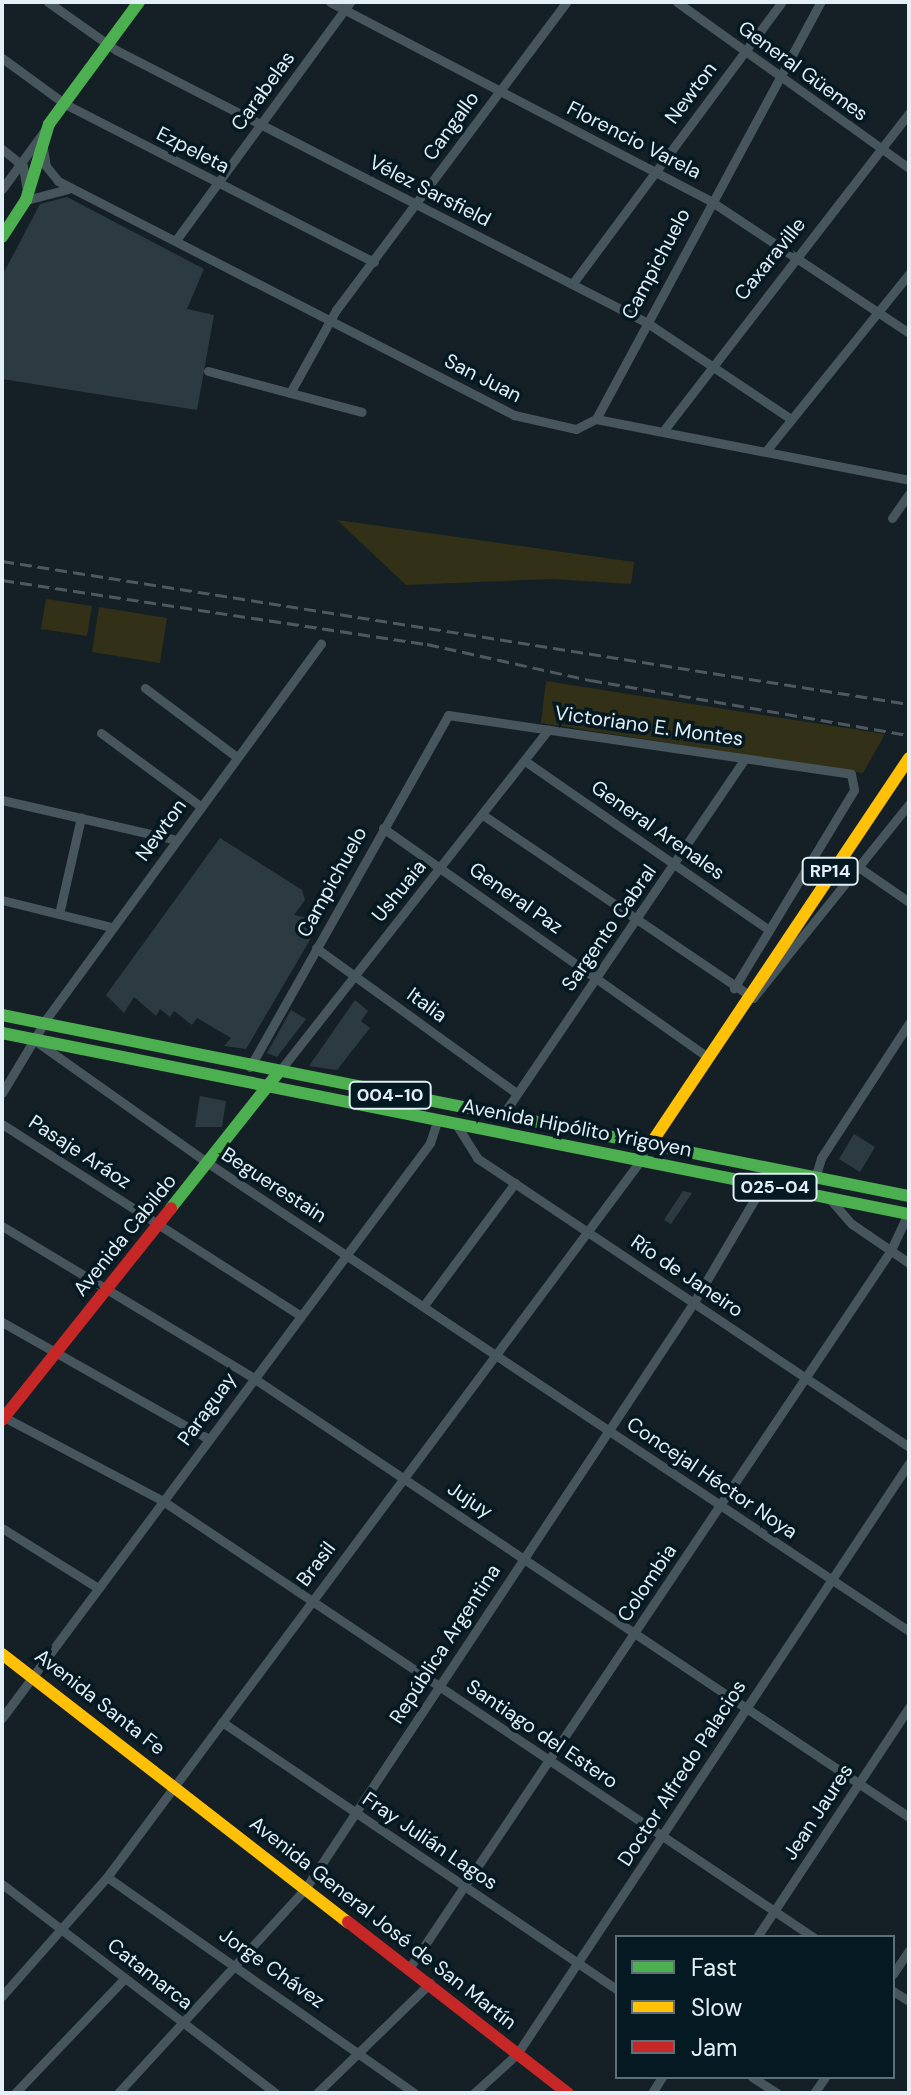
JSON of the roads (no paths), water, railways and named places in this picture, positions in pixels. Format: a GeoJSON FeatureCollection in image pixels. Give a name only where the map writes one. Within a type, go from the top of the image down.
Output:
{"type":"FeatureCollection","features":[{"type":"Feature","properties":{"kind":"main road"},"geometry":{"type":"LineString","coordinates":[[2,237],[26,200],[49,124],[139,2]]}},
{"type":"Feature","properties":{"kind":"main road","name":"RP14"},"geometry":{"type":"LineString","coordinates":[[650,1145],[705,1055],[909,758]]}},
{"type":"Feature","properties":{"kind":"main road","name":"Avenida Hipólito Yrigoyen"},"geometry":{"type":"LineString","coordinates":[[2,1015],[278,1073],[909,1196]]}},
{"type":"Feature","properties":{"kind":"main road","name":"Avenida Hipólito Yrigoyen"},"geometry":{"type":"LineString","coordinates":[[2,1033],[909,1214]]}},
{"type":"Feature","properties":{"kind":"main road","name":"Avenida Cabildo"},"geometry":{"type":"LineString","coordinates":[[3,1418],[278,1073]]}},
{"type":"Feature","properties":{"kind":"main road","name":"Avenida Santa Fe"},"geometry":{"type":"LineString","coordinates":[[2,1654],[34,1675],[173,1784]]}},
{"type":"Feature","properties":{"kind":"main road","name":"Avenida General José de San Martín"},"geometry":{"type":"LineString","coordinates":[[173,1784],[568,2093]]}},
{"type":"Feature","properties":{"kind":"street","name":"Vélez Sarsfield"},"geometry":{"type":"LineString","coordinates":[[48,2],[108,45],[646,322],[791,419]]}},
{"type":"Feature","properties":{"kind":"street","name":"Florencio Varela"},"geometry":{"type":"LineString","coordinates":[[330,2],[347,6],[709,200],[909,333]]}},
{"type":"Feature","properties":{"kind":"street","name":"Cangallo"},"geometry":{"type":"LineString","coordinates":[[290,393],[331,321],[566,2]]}},
{"type":"Feature","properties":{"kind":"street","name":"General Güemes"},"geometry":{"type":"LineString","coordinates":[[677,2],[779,79],[909,168]]}},
{"type":"Feature","properties":{"kind":"street","name":"Newton"},"geometry":{"type":"LineString","coordinates":[[573,283],[782,2]]}},
{"type":"Feature","properties":{"kind":"street","name":"Campichuelo"},"geometry":{"type":"LineString","coordinates":[[596,419],[709,200],[821,2]]}},
{"type":"Feature","properties":{"kind":"street","name":"Carabelas"},"geometry":{"type":"LineString","coordinates":[[176,240],[347,6]]}},
{"type":"Feature","properties":{"kind":"street","name":"Ezpeleta"},"geometry":{"type":"LineString","coordinates":[[2,58],[65,104],[374,262]]}},
{"type":"Feature","properties":{"kind":"street","name":"Caxaraville"},"geometry":{"type":"LineString","coordinates":[[664,430],[710,363],[909,113]]}},
{"type":"Feature","properties":{"kind":"street"},"geometry":{"type":"LineString","coordinates":[[2,189],[49,124]]}},
{"type":"Feature","properties":{"kind":"street","name":"San Juan"},"geometry":{"type":"LineString","coordinates":[[42,143],[50,174],[75,189],[514,415],[576,429],[596,419],[664,430],[909,480]]}},
{"type":"Feature","properties":{"kind":"street"},"geometry":{"type":"LineString","coordinates":[[2,149],[21,163],[26,200],[51,189],[75,189]]}},
{"type":"Feature","properties":{"kind":"street"},"geometry":{"type":"LineString","coordinates":[[766,451],[909,274]]}},
{"type":"Feature","properties":{"kind":"street"},"geometry":{"type":"LineString","coordinates":[[208,371],[362,412]]}},
{"type":"Feature","properties":{"kind":"street"},"geometry":{"type":"LineString","coordinates":[[892,518],[909,494]]}},
{"type":"Feature","properties":{"kind":"street","name":"Newton"},"geometry":{"type":"LineString","coordinates":[[2,1093],[111,927],[321,643]]}},
{"type":"Feature","properties":{"kind":"street"},"geometry":{"type":"LineString","coordinates":[[145,688],[237,757]]}},
{"type":"Feature","properties":{"kind":"street","name":"Campichuelo"},"geometry":{"type":"LineString","coordinates":[[250,1067],[448,715]]}},
{"type":"Feature","properties":{"kind":"street","name":"Victoriano E. Montes"},"geometry":{"type":"LineString","coordinates":[[448,715],[845,771],[854,790],[769,930]]}},
{"type":"Feature","properties":{"kind":"street","name":"Ushuaia"},"geometry":{"type":"LineString","coordinates":[[278,1073],[548,730]]}},
{"type":"Feature","properties":{"kind":"street"},"geometry":{"type":"LineString","coordinates":[[101,733],[200,806]]}},
{"type":"Feature","properties":{"kind":"street","name":"Sargento Cabral"},"geometry":{"type":"LineString","coordinates":[[502,1117],[515,1092],[745,759]]}},
{"type":"Feature","properties":{"kind":"street","name":"General Arenales"},"geometry":{"type":"LineString","coordinates":[[525,761],[769,930]]}},
{"type":"Feature","properties":{"kind":"street"},"geometry":{"type":"LineString","coordinates":[[2,800],[176,840]]}},
{"type":"Feature","properties":{"kind":"street"},"geometry":{"type":"LineString","coordinates":[[483,815],[746,996],[758,997],[857,866],[909,804]]}},
{"type":"Feature","properties":{"kind":"street"},"geometry":{"type":"LineString","coordinates":[[59,914],[81,817]]}},
{"type":"Feature","properties":{"kind":"street","name":"General Paz"},"geometry":{"type":"LineString","coordinates":[[383,828],[705,1055]]}},
{"type":"Feature","properties":{"kind":"street"},"geometry":{"type":"LineString","coordinates":[[857,866],[909,902]]}},
{"type":"Feature","properties":{"kind":"street"},"geometry":{"type":"LineString","coordinates":[[2,900],[111,927]]}},
{"type":"Feature","properties":{"kind":"street"},"geometry":{"type":"LineString","coordinates":[[734,988],[769,930]]}},
{"type":"Feature","properties":{"kind":"street","name":"Italia"},"geometry":{"type":"LineString","coordinates":[[316,948],[515,1092]]}},
{"type":"Feature","properties":{"kind":"street"},"geometry":{"type":"LineString","coordinates":[[815,1178],[821,1158],[909,1023]]}},
{"type":"Feature","properties":{"kind":"street","name":"Beguerestain"},"geometry":{"type":"LineString","coordinates":[[36,1041],[208,1163],[425,1304],[496,1355]]}},
{"type":"Feature","properties":{"kind":"street","name":"Paraguay"},"geometry":{"type":"LineString","coordinates":[[2,1718],[252,1377],[430,1143],[437,1121]]}},
{"type":"Feature","properties":{"kind":"street","name":"Pasaje Aráoz"},"geometry":{"type":"LineString","coordinates":[[2,1124],[299,1315]]}},
{"type":"Feature","properties":{"kind":"street","name":"Río de Janeiro"},"geometry":{"type":"LineString","coordinates":[[456,1124],[477,1158],[909,1447]]}},
{"type":"Feature","properties":{"kind":"street","name":"Brasil"},"geometry":{"type":"LineString","coordinates":[[2,1996],[64,1931],[107,1877],[650,1145]]}},
{"type":"Feature","properties":{"kind":"street"},"geometry":{"type":"LineString","coordinates":[[425,1304],[515,1183]]}},
{"type":"Feature","properties":{"kind":"street","name":"República Argentina"},"geometry":{"type":"LineString","coordinates":[[118,2093],[305,1889],[694,1302],[763,1185]]}},
{"type":"Feature","properties":{"kind":"street"},"geometry":{"type":"LineString","coordinates":[[829,1198],[852,1224],[909,1263]]}},
{"type":"Feature","properties":{"kind":"street","name":"Colombia"},"geometry":{"type":"LineString","coordinates":[[410,1967],[891,1250],[909,1214]]}},
{"type":"Feature","properties":{"kind":"street","name":"Jujuy"},"geometry":{"type":"LineString","coordinates":[[2,1226],[252,1377],[909,1817]]}},
{"type":"Feature","properties":{"kind":"street"},"geometry":{"type":"LineString","coordinates":[[2,1322],[207,1438]]}},
{"type":"Feature","properties":{"kind":"street","name":"Concejal Héctor Noya"},"geometry":{"type":"LineString","coordinates":[[496,1355],[909,1631]]}},
{"type":"Feature","properties":{"kind":"street","name":"Santiago del Estero"},"geometry":{"type":"LineString","coordinates":[[3,1418],[163,1501],[810,1935]]}},
{"type":"Feature","properties":{"kind":"street","name":"Doctor Alfredo Palacios"},"geometry":{"type":"LineString","coordinates":[[474,2093],[517,2054],[909,1463]]}},
{"type":"Feature","properties":{"kind":"street"},"geometry":{"type":"LineString","coordinates":[[2,1528],[98,1588]]}},
{"type":"Feature","properties":{"kind":"street","name":"Jean Jaures"},"geometry":{"type":"LineString","coordinates":[[758,1935],[909,1707]]}},
{"type":"Feature","properties":{"kind":"street","name":"Fray Julián Lagos"},"geometry":{"type":"LineString","coordinates":[[222,1722],[615,1988]]}},
{"type":"Feature","properties":{"kind":"street","name":"Jorge Chávez"},"geometry":{"type":"LineString","coordinates":[[107,1877],[360,2051],[414,2093]]}},
{"type":"Feature","properties":{"kind":"street","name":"Catamarca"},"geometry":{"type":"LineString","coordinates":[[2,1884],[275,2093]]}},
{"type":"Feature","properties":{"kind":"street"},"geometry":{"type":"LineString","coordinates":[[895,1971],[909,1950]]}},
{"type":"Feature","properties":{"kind":"street"},"geometry":{"type":"LineString","coordinates":[[15,2093],[125,1978]]}},
{"type":"Feature","properties":{"kind":"street"},"geometry":{"type":"LineString","coordinates":[[317,2093],[430,1983]]}},
{"type":"Feature","properties":{"kind":"street"},"geometry":{"type":"LineString","coordinates":[[755,2079],[777,2093]]}},
{"type":"Feature","properties":{"kind":"railway"},"geometry":{"type":"LineString","coordinates":[[2,561],[909,704]]}},
{"type":"Feature","properties":{"kind":"railway"},"geometry":{"type":"LineString","coordinates":[[2,580],[427,644],[590,680],[909,735]]}}]}
